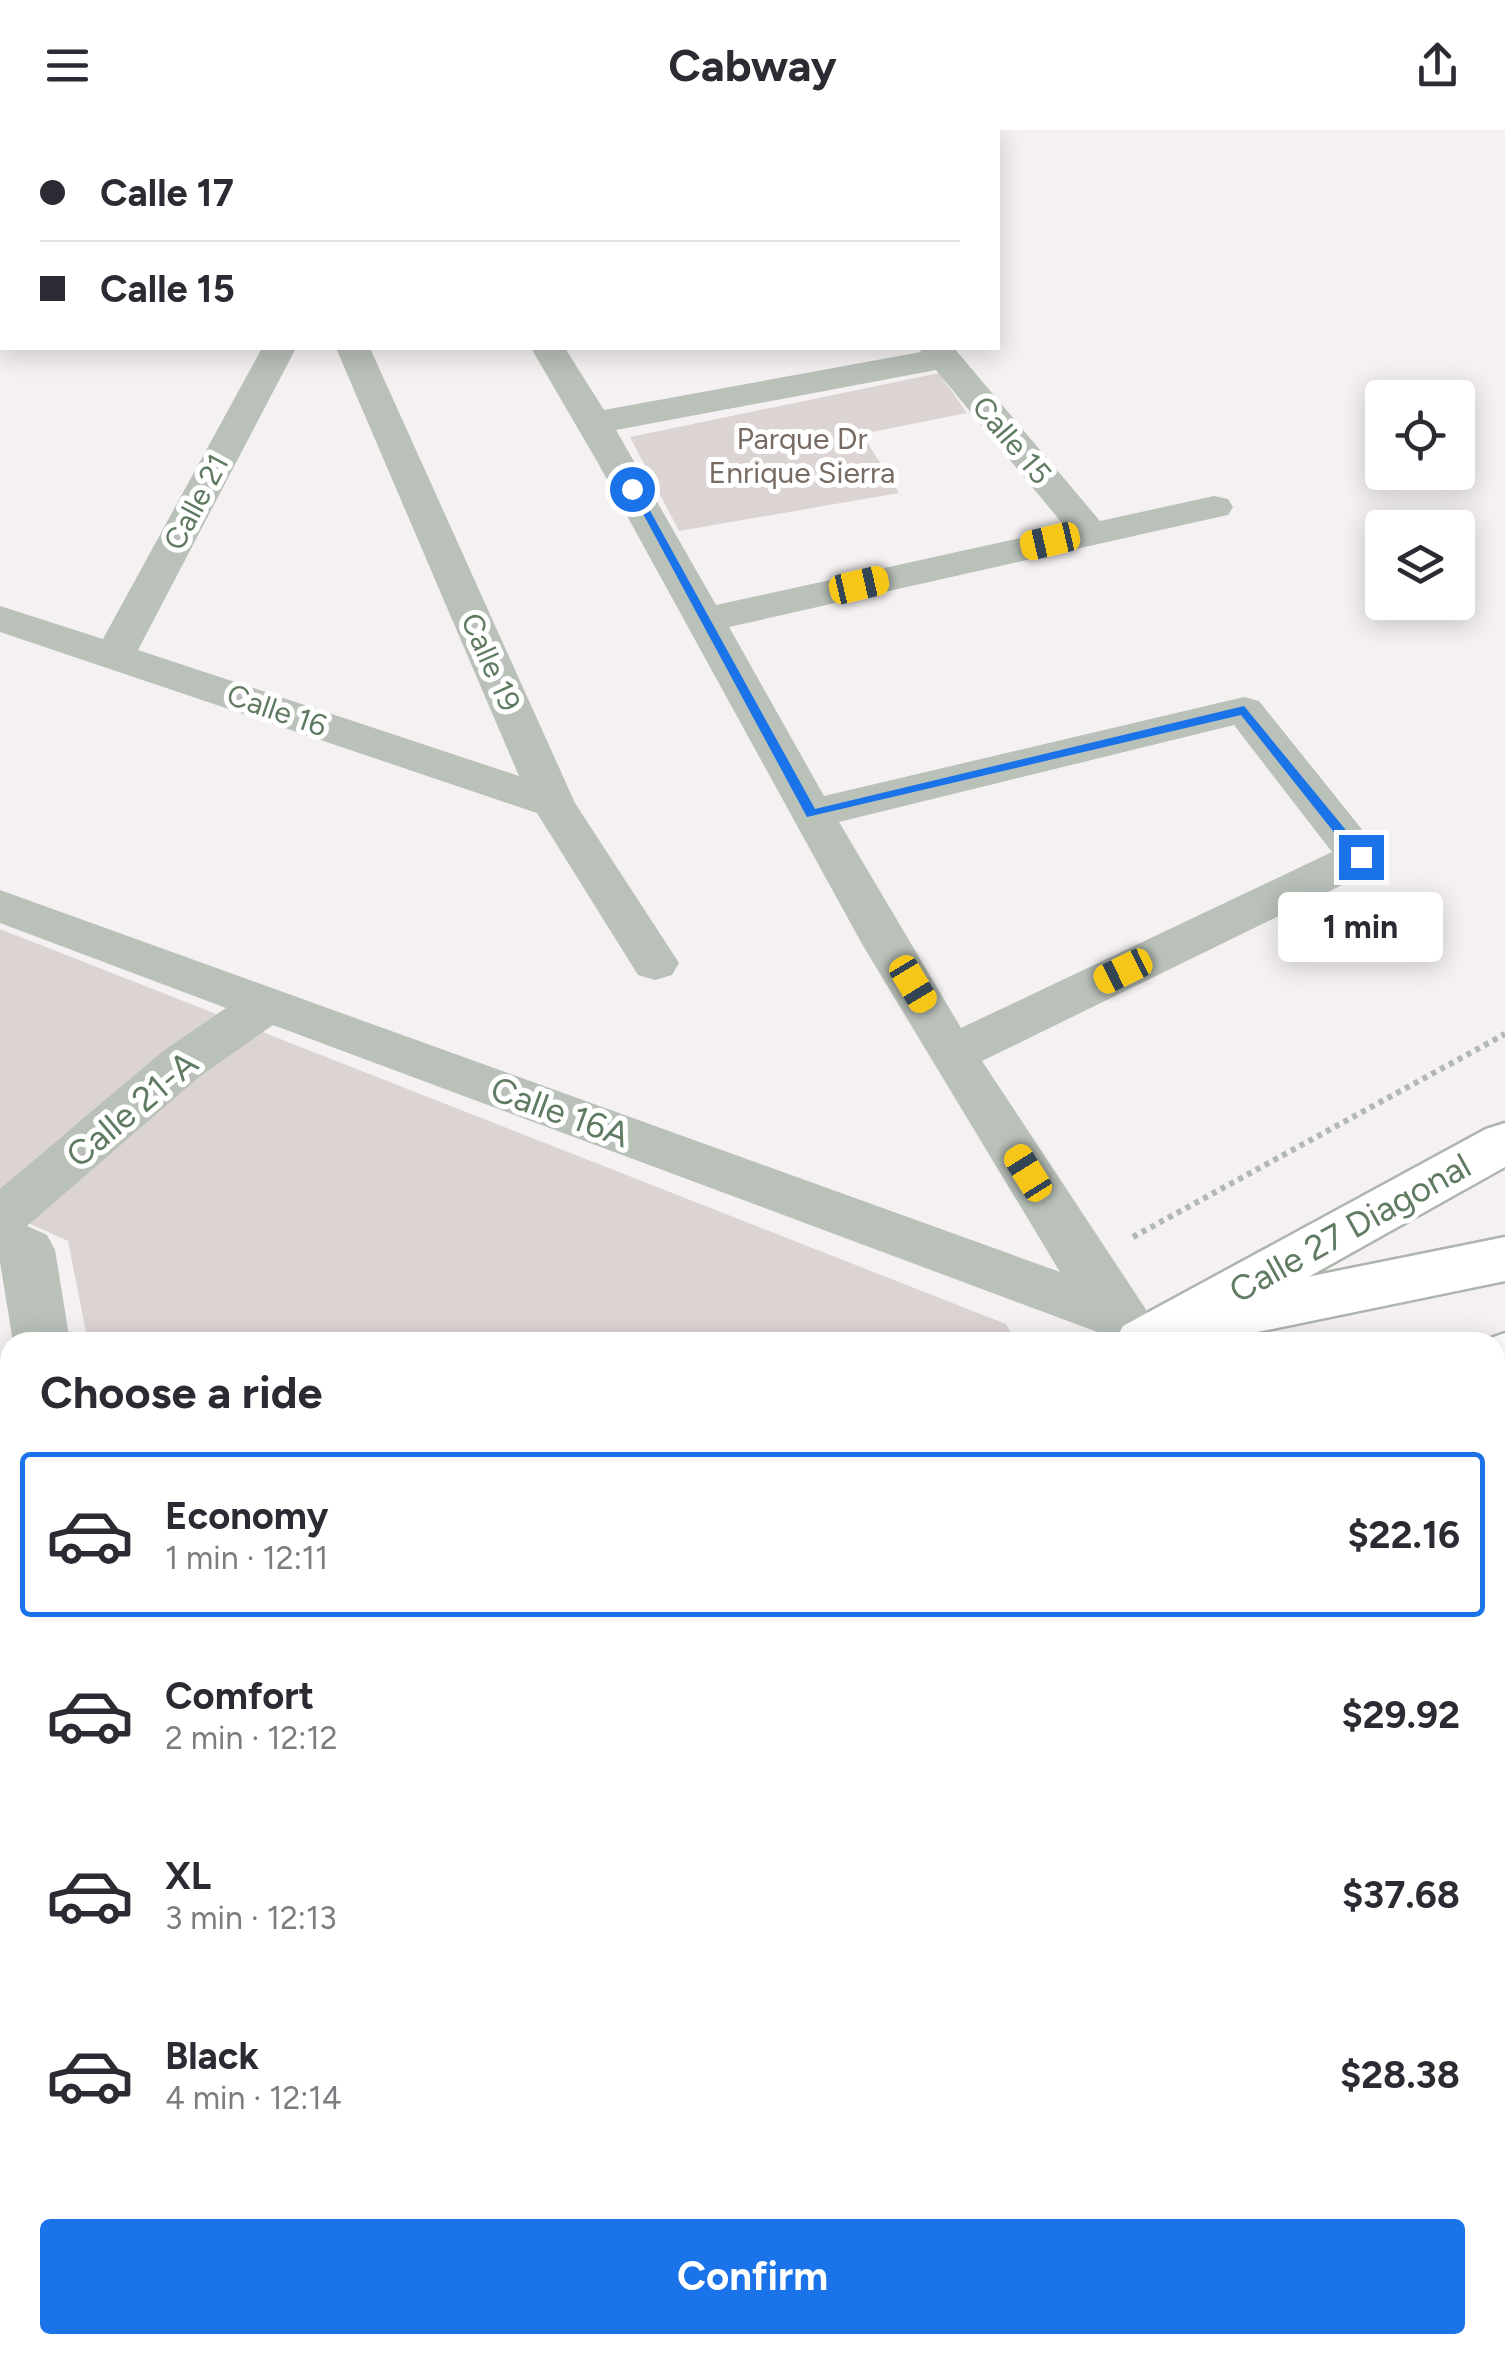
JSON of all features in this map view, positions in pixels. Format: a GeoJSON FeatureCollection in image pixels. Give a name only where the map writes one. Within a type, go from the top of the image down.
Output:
{"type":"FeatureCollection","features":[{"type":"Feature","properties":{"kind":"main road","name":"Calle 27 Diagonal"},"geometry":{"type":"LineString","coordinates":[[1143,1332],[1505,1143]]}},
{"type":"Feature","properties":{"kind":"main road"},"geometry":{"type":"LineString","coordinates":[[1143,1332],[1505,1259]]}},
{"type":"Feature","properties":{"kind":"street","name":"Calle 21"},"geometry":{"type":"LineString","coordinates":[[114,656],[278,350]]}},
{"type":"Feature","properties":{"kind":"street","name":"Calle 19"},"geometry":{"type":"LineString","coordinates":[[353,350],[553,803],[655,964]]}},
{"type":"Feature","properties":{"kind":"street"},"geometry":{"type":"LineString","coordinates":[[549,350],[595,423],[811,814],[954,1053],[1084,1264],[1143,1332]]}},
{"type":"Feature","properties":{"kind":"street"},"geometry":{"type":"LineString","coordinates":[[595,423],[940,352]]}},
{"type":"Feature","properties":{"kind":"street","name":"Calle 15"},"geometry":{"type":"LineString","coordinates":[[940,352],[1089,532]]}},
{"type":"Feature","properties":{"kind":"street"},"geometry":{"type":"LineString","coordinates":[[706,620],[1214,507]]}},
{"type":"Feature","properties":{"kind":"street","name":"Calle 16"},"geometry":{"type":"LineString","coordinates":[[0,618],[553,803]]}},
{"type":"Feature","properties":{"kind":"street"},"geometry":{"type":"LineString","coordinates":[[811,814],[1244,710],[1361,857],[954,1053]]}},
{"type":"Feature","properties":{"kind":"street","name":"Calle 16A"},"geometry":{"type":"LineString","coordinates":[[0,906],[1143,1332]]}},
{"type":"Feature","properties":{"kind":"street","name":"Calle 21-A"},"geometry":{"type":"LineString","coordinates":[[0,1217],[33,1194],[181,1064],[266,1004]]}},
{"type":"Feature","properties":{"kind":"street"},"geometry":{"type":"LineString","coordinates":[[0,1238],[27,1250],[39,1332]]}},
{"type":"Feature","properties":{"kind":"path"},"geometry":{"type":"LineString","coordinates":[[1084,1264],[1505,1034]]}},
{"type":"Feature","properties":{"kind":"green space","name":"Parque Dr Enrique Sierra"},"geometry":{"type":"Polygon","coordinates":[[[939,373],[967,413],[862,434],[899,493],[679,531],[630,437],[939,373]]]}},
{"type":"Feature","properties":{"kind":"green space"},"geometry":{"type":"Polygon","coordinates":[[[0,929],[1006,1324],[1010,1332],[86,1332],[68,1241],[0,1210],[0,929]]]}},
{"type":"Feature","properties":{"kind":"route"},"geometry":{"type":"LineString","coordinates":[[632,489],[811,814],[1244,710],[1361,857]]}}]}
